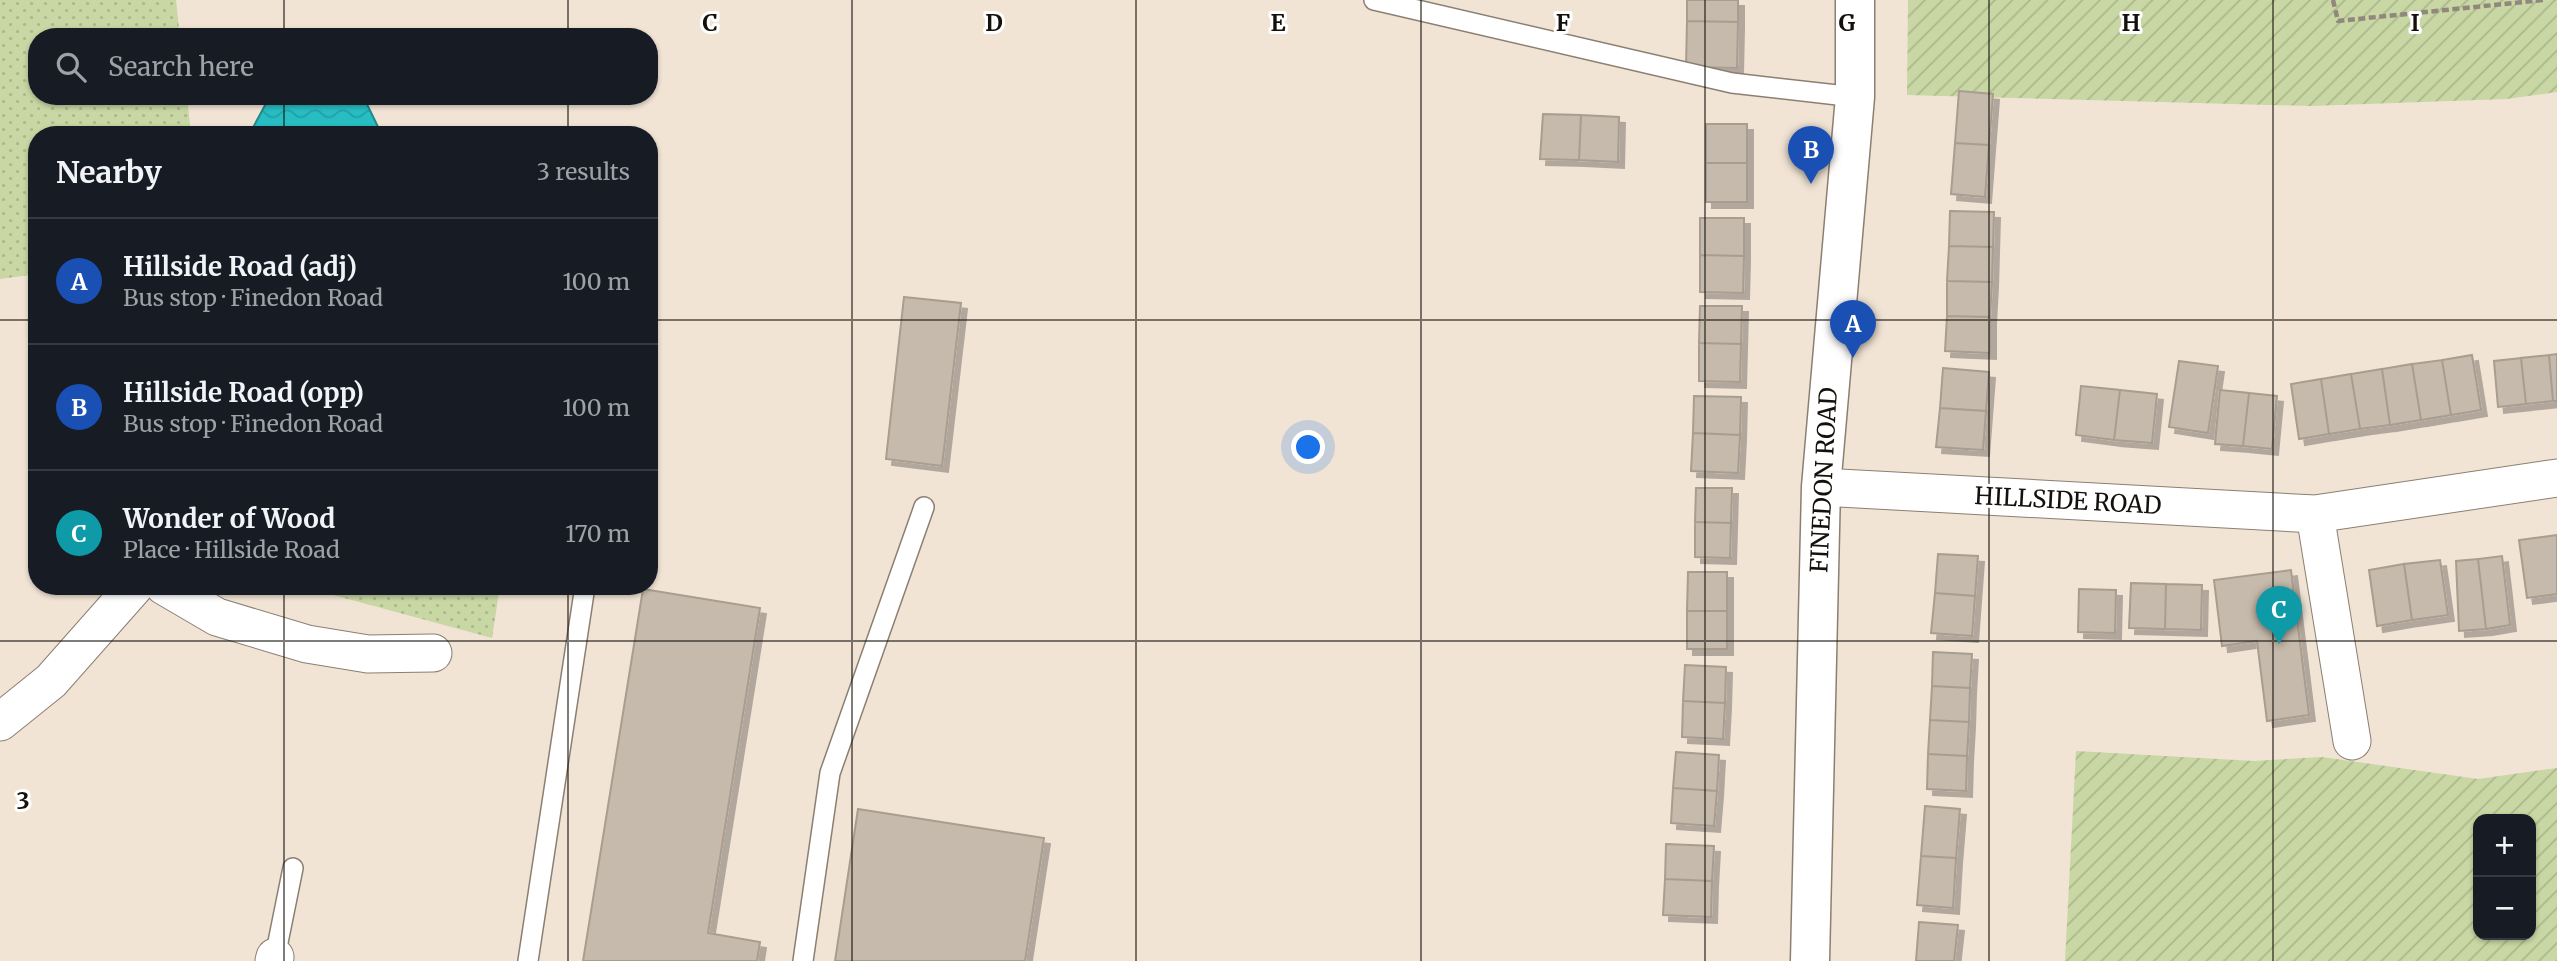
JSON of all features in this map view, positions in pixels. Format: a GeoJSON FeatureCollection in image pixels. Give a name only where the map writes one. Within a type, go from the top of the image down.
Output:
{"type":"FeatureCollection","features":[{"type":"Feature","properties":{"kind":"main road","name":"FINEDON ROAD"},"geometry":{"type":"LineString","coordinates":[[1810,961],[1821,487],[1855,97],[1855,0]]}},
{"type":"Feature","properties":{"kind":"street","name":"HILLSIDE ROAD"},"geometry":{"type":"LineString","coordinates":[[1821,487],[2315,514],[2557,478]]}},
{"type":"Feature","properties":{"kind":"street"},"geometry":{"type":"LineString","coordinates":[[2315,514],[2352,741]]}},
{"type":"Feature","properties":{"kind":"street"},"geometry":{"type":"LineString","coordinates":[[0,722],[51,681],[127,595]]}},
{"type":"Feature","properties":{"kind":"street"},"geometry":{"type":"LineString","coordinates":[[179,595],[217,617],[307,644],[368,654],[433,653]]}},
{"type":"Feature","properties":{"kind":"lane"},"geometry":{"type":"LineString","coordinates":[[1374,0],[1732,83],[1855,97]]}},
{"type":"Feature","properties":{"kind":"lane"},"geometry":{"type":"LineString","coordinates":[[803,961],[830,773],[924,507]]}},
{"type":"Feature","properties":{"kind":"lane"},"geometry":{"type":"LineString","coordinates":[[528,961],[584,595]]}},
{"type":"Feature","properties":{"kind":"lane"},"geometry":{"type":"LineString","coordinates":[[275,959],[293,868]]}},
{"type":"Feature","properties":{"kind":"path"},"geometry":{"type":"LineString","coordinates":[[2333,0],[2338,21],[2543,0]]}},
{"type":"Feature","properties":{"kind":"green space"},"geometry":{"type":"Polygon","coordinates":[[[0,0],[176,0],[179,28],[28,28],[28,105],[188,105],[190,126],[28,126],[28,275],[0,279],[0,0]]]}},
{"type":"Feature","properties":{"kind":"green space"},"geometry":{"type":"Polygon","coordinates":[[[1908,0],[2557,0],[2557,92],[2507,99],[2310,106],[1907,95],[1908,0]]]}},
{"type":"Feature","properties":{"kind":"green space"},"geometry":{"type":"Polygon","coordinates":[[[333,595],[499,595],[492,638],[333,595]]]}},
{"type":"Feature","properties":{"kind":"green space"},"geometry":{"type":"Polygon","coordinates":[[[2076,751],[2254,761],[2322,757],[2478,779],[2557,768],[2557,961],[2065,961],[2076,751]]]}},
{"type":"Feature","properties":{"kind":"water"},"geometry":{"type":"Polygon","coordinates":[[[265,105],[367,105],[378,126],[254,126],[265,105]]]}},
{"type":"Feature","properties":{"kind":"building"},"geometry":{"type":"Polygon","coordinates":[[[1687,0],[1738,0],[1738,22],[1687,21],[1687,0]]]}},
{"type":"Feature","properties":{"kind":"building"},"geometry":{"type":"Polygon","coordinates":[[[1687,21],[1738,22],[1737,68],[1686,67],[1687,21]]]}},
{"type":"Feature","properties":{"kind":"building"},"geometry":{"type":"Polygon","coordinates":[[[1959,91],[1993,94],[1989,145],[1955,143],[1959,91]]]}},
{"type":"Feature","properties":{"kind":"building"},"geometry":{"type":"Polygon","coordinates":[[[1543,114],[1581,115],[1579,160],[1540,159],[1543,114]]]}},
{"type":"Feature","properties":{"kind":"building"},"geometry":{"type":"Polygon","coordinates":[[[1581,115],[1619,117],[1618,162],[1579,160],[1581,115]]]}},
{"type":"Feature","properties":{"kind":"building"},"geometry":{"type":"Polygon","coordinates":[[[1706,124],[1747,124],[1747,163],[1706,163],[1706,124]]]}},
{"type":"Feature","properties":{"kind":"building"},"geometry":{"type":"Polygon","coordinates":[[[1955,143],[1989,145],[1985,197],[1951,194],[1955,143]]]}},
{"type":"Feature","properties":{"kind":"building"},"geometry":{"type":"Polygon","coordinates":[[[1706,163],[1747,163],[1747,202],[1706,202],[1706,163]]]}},
{"type":"Feature","properties":{"kind":"building"},"geometry":{"type":"Polygon","coordinates":[[[1950,211],[1994,212],[1993,247],[1949,246],[1950,211]]]}},
{"type":"Feature","properties":{"kind":"building"},"geometry":{"type":"Polygon","coordinates":[[[1700,218],[1744,218],[1744,256],[1700,255],[1700,218]]]}},
{"type":"Feature","properties":{"kind":"building"},"geometry":{"type":"Polygon","coordinates":[[[1949,246],[1993,247],[1992,282],[1947,281],[1949,246]]]}},
{"type":"Feature","properties":{"kind":"building"},"geometry":{"type":"Polygon","coordinates":[[[1700,255],[1744,256],[1743,293],[1700,292],[1700,255]]]}},
{"type":"Feature","properties":{"kind":"building"},"geometry":{"type":"Polygon","coordinates":[[[1947,281],[1992,282],[1990,317],[1947,316],[1947,281]]]}},
{"type":"Feature","properties":{"kind":"building"},"geometry":{"type":"Polygon","coordinates":[[[904,297],[961,303],[942,466],[886,459],[904,297]]]}},
{"type":"Feature","properties":{"kind":"building"},"geometry":{"type":"Polygon","coordinates":[[[1700,306],[1742,306],[1741,344],[1699,343],[1700,306]]]}},
{"type":"Feature","properties":{"kind":"building"},"geometry":{"type":"Polygon","coordinates":[[[1947,316],[1990,317],[1990,353],[1945,351],[1947,316]]]}},
{"type":"Feature","properties":{"kind":"building"},"geometry":{"type":"Polygon","coordinates":[[[1699,343],[1741,344],[1740,382],[1699,381],[1699,343]]]}},
{"type":"Feature","properties":{"kind":"building"},"geometry":{"type":"Polygon","coordinates":[[[2557,354],[2557,401],[2553,401],[2549,355],[2557,354]]]}},
{"type":"Feature","properties":{"kind":"building"},"geometry":{"type":"Polygon","coordinates":[[[2472,355],[2481,410],[2451,415],[2442,360],[2472,355]]]}},
{"type":"Feature","properties":{"kind":"building"},"geometry":{"type":"Polygon","coordinates":[[[2549,355],[2553,401],[2526,404],[2521,358],[2549,355]]]}},
{"type":"Feature","properties":{"kind":"building"},"geometry":{"type":"Polygon","coordinates":[[[2521,358],[2526,404],[2498,407],[2494,361],[2521,358]]]}},
{"type":"Feature","properties":{"kind":"building"},"geometry":{"type":"Polygon","coordinates":[[[2442,360],[2451,415],[2421,420],[2412,364],[2442,360]]]}},
{"type":"Feature","properties":{"kind":"building"},"geometry":{"type":"Polygon","coordinates":[[[2179,361],[2218,366],[2208,433],[2169,427],[2179,361]]]}},
{"type":"Feature","properties":{"kind":"building"},"geometry":{"type":"Polygon","coordinates":[[[2412,364],[2421,420],[2390,425],[2382,369],[2412,364]]]}},
{"type":"Feature","properties":{"kind":"building"},"geometry":{"type":"Polygon","coordinates":[[[1943,368],[1989,372],[1986,411],[1940,408],[1943,368]]]}},
{"type":"Feature","properties":{"kind":"building"},"geometry":{"type":"Polygon","coordinates":[[[2382,369],[2390,425],[2360,429],[2351,374],[2382,369]]]}},
{"type":"Feature","properties":{"kind":"building"},"geometry":{"type":"Polygon","coordinates":[[[2351,374],[2360,429],[2329,434],[2321,379],[2351,374]]]}},
{"type":"Feature","properties":{"kind":"building"},"geometry":{"type":"Polygon","coordinates":[[[2321,379],[2329,434],[2299,439],[2291,384],[2321,379]]]}},
{"type":"Feature","properties":{"kind":"building"},"geometry":{"type":"Polygon","coordinates":[[[2081,386],[2120,390],[2114,440],[2076,435],[2081,386]]]}},
{"type":"Feature","properties":{"kind":"building"},"geometry":{"type":"Polygon","coordinates":[[[2120,390],[2157,394],[2152,443],[2114,440],[2120,390]]]}},
{"type":"Feature","properties":{"kind":"building"},"geometry":{"type":"Polygon","coordinates":[[[2220,390],[2249,393],[2243,446],[2215,444],[2220,390]]]}},
{"type":"Feature","properties":{"kind":"building"},"geometry":{"type":"Polygon","coordinates":[[[2249,393],[2277,396],[2272,449],[2243,446],[2249,393]]]}},
{"type":"Feature","properties":{"kind":"building"},"geometry":{"type":"Polygon","coordinates":[[[1694,396],[1741,397],[1740,435],[1693,433],[1694,396]]]}},
{"type":"Feature","properties":{"kind":"building"},"geometry":{"type":"Polygon","coordinates":[[[1940,408],[1986,411],[1983,450],[1936,447],[1940,408]]]}},
{"type":"Feature","properties":{"kind":"building"},"geometry":{"type":"Polygon","coordinates":[[[1693,433],[1740,435],[1738,473],[1691,471],[1693,433]]]}},
{"type":"Feature","properties":{"kind":"building"},"geometry":{"type":"Polygon","coordinates":[[[1696,488],[1732,488],[1731,523],[1695,522],[1696,488]]]}},
{"type":"Feature","properties":{"kind":"building"},"geometry":{"type":"Polygon","coordinates":[[[1695,522],[1731,523],[1730,558],[1695,557],[1695,522]]]}},
{"type":"Feature","properties":{"kind":"building"},"geometry":{"type":"Polygon","coordinates":[[[2557,535],[2557,594],[2527,598],[2519,540],[2557,535]]]}},
{"type":"Feature","properties":{"kind":"building"},"geometry":{"type":"Polygon","coordinates":[[[1938,554],[1978,556],[1975,596],[1935,593],[1938,554]]]}},
{"type":"Feature","properties":{"kind":"building"},"geometry":{"type":"Polygon","coordinates":[[[2502,556],[2510,625],[2486,629],[2478,559],[2502,556]]]}},
{"type":"Feature","properties":{"kind":"building"},"geometry":{"type":"Polygon","coordinates":[[[2478,559],[2486,629],[2459,631],[2456,561],[2478,559]]]}},
{"type":"Feature","properties":{"kind":"building"},"geometry":{"type":"Polygon","coordinates":[[[2440,560],[2448,615],[2412,620],[2404,564],[2440,560]]]}},
{"type":"Feature","properties":{"kind":"building"},"geometry":{"type":"Polygon","coordinates":[[[2404,564],[2412,620],[2377,626],[2369,570],[2404,564]]]}},
{"type":"Feature","properties":{"kind":"building"},"geometry":{"type":"Polygon","coordinates":[[[2291,570],[2309,715],[2267,721],[2257,641],[2222,646],[2214,580],[2291,570]]]}},
{"type":"Feature","properties":{"kind":"building"},"geometry":{"type":"Polygon","coordinates":[[[1688,572],[1727,572],[1727,611],[1687,611],[1688,572]]]}},
{"type":"Feature","properties":{"kind":"building"},"geometry":{"type":"Polygon","coordinates":[[[2131,583],[2166,584],[2165,629],[2129,628],[2131,583]]]}},
{"type":"Feature","properties":{"kind":"building"},"geometry":{"type":"Polygon","coordinates":[[[2166,584],[2202,585],[2201,630],[2165,629],[2166,584]]]}},
{"type":"Feature","properties":{"kind":"building"},"geometry":{"type":"Polygon","coordinates":[[[2079,589],[2116,590],[2115,633],[2078,632],[2079,589]]]}},
{"type":"Feature","properties":{"kind":"building"},"geometry":{"type":"Polygon","coordinates":[[[658,591],[760,608],[708,933],[760,942],[757,961],[583,961],[642,595],[658,595],[658,591]]]}},
{"type":"Feature","properties":{"kind":"building"},"geometry":{"type":"Polygon","coordinates":[[[1935,593],[1975,596],[1972,636],[1931,633],[1935,593]]]}},
{"type":"Feature","properties":{"kind":"building"},"geometry":{"type":"Polygon","coordinates":[[[1687,611],[1727,611],[1727,649],[1687,649],[1687,611]]]}},
{"type":"Feature","properties":{"kind":"building"},"geometry":{"type":"Polygon","coordinates":[[[1933,652],[1972,654],[1970,688],[1932,686],[1933,652]]]}},
{"type":"Feature","properties":{"kind":"building"},"geometry":{"type":"Polygon","coordinates":[[[1685,665],[1726,667],[1725,703],[1683,701],[1685,665]]]}},
{"type":"Feature","properties":{"kind":"building"},"geometry":{"type":"Polygon","coordinates":[[[1932,686],[1970,688],[1969,722],[1930,720],[1932,686]]]}},
{"type":"Feature","properties":{"kind":"building"},"geometry":{"type":"Polygon","coordinates":[[[1683,701],[1725,703],[1723,739],[1682,737],[1683,701]]]}},
{"type":"Feature","properties":{"kind":"building"},"geometry":{"type":"Polygon","coordinates":[[[1930,720],[1969,722],[1967,756],[1928,754],[1930,720]]]}},
{"type":"Feature","properties":{"kind":"building"},"geometry":{"type":"Polygon","coordinates":[[[1676,752],[1719,755],[1717,791],[1673,788],[1676,752]]]}},
{"type":"Feature","properties":{"kind":"building"},"geometry":{"type":"Polygon","coordinates":[[[1928,754],[1967,756],[1966,791],[1927,789],[1928,754]]]}},
{"type":"Feature","properties":{"kind":"building"},"geometry":{"type":"Polygon","coordinates":[[[1673,788],[1717,791],[1714,826],[1671,823],[1673,788]]]}},
{"type":"Feature","properties":{"kind":"building"},"geometry":{"type":"Polygon","coordinates":[[[1925,806],[1960,809],[1956,858],[1921,856],[1925,806]]]}},
{"type":"Feature","properties":{"kind":"building"},"geometry":{"type":"Polygon","coordinates":[[[858,809],[1044,838],[1025,961],[835,961],[858,809]]]}},
{"type":"Feature","properties":{"kind":"building"},"geometry":{"type":"Polygon","coordinates":[[[1666,844],[1714,846],[1712,881],[1665,879],[1666,844]]]}},
{"type":"Feature","properties":{"kind":"building"},"geometry":{"type":"Polygon","coordinates":[[[1921,856],[1956,858],[1953,908],[1917,905],[1921,856]]]}},
{"type":"Feature","properties":{"kind":"building"},"geometry":{"type":"Polygon","coordinates":[[[1665,879],[1712,881],[1711,917],[1663,915],[1665,879]]]}},
{"type":"Feature","properties":{"kind":"building"},"geometry":{"type":"Polygon","coordinates":[[[1919,922],[1958,925],[1954,961],[1916,961],[1919,922]]]}},
{"type":"Feature","properties":{"kind":"place","name":"Hillside Road (opp)"},"geometry":{"type":"Point","coordinates":[1811,184]}},
{"type":"Feature","properties":{"kind":"place","name":"Hillside Road (adj)"},"geometry":{"type":"Point","coordinates":[1853,358]}},
{"type":"Feature","properties":{"kind":"place","name":"Wonder of Wood"},"geometry":{"type":"Point","coordinates":[2279,644]}}]}
